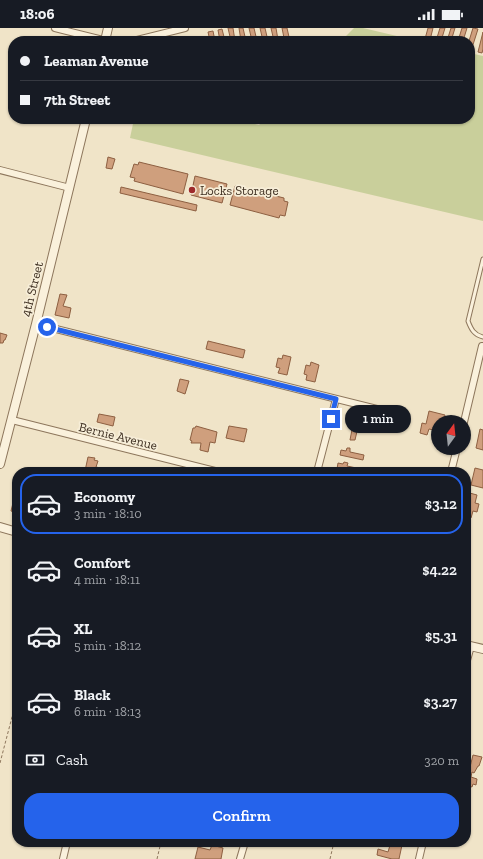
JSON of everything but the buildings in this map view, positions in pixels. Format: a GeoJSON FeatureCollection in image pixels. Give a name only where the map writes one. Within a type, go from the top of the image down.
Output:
{"type":"FeatureCollection","features":[{"type":"Feature","properties":{"kind":"street"},"geometry":{"type":"LineString","coordinates":[[56,28],[72,30],[91,36]]}},
{"type":"Feature","properties":{"kind":"street"},"geometry":{"type":"LineString","coordinates":[[153,36],[185,28]]}},
{"type":"Feature","properties":{"kind":"street","name":"4th Street"},"geometry":{"type":"LineString","coordinates":[[0,464],[85,124]]}},
{"type":"Feature","properties":{"kind":"street"},"geometry":{"type":"LineString","coordinates":[[0,170],[70,188]]}},
{"type":"Feature","properties":{"kind":"street"},"geometry":{"type":"LineString","coordinates":[[36,324],[397,414]]}},
{"type":"Feature","properties":{"kind":"street"},"geometry":{"type":"LineString","coordinates":[[466,415],[482,346]]}},
{"type":"Feature","properties":{"kind":"street"},"geometry":{"type":"LineString","coordinates":[[318,467],[336,399]]}},
{"type":"Feature","properties":{"kind":"street","name":"Bernie Avenue"},"geometry":{"type":"LineString","coordinates":[[12,420],[199,467]]}},
{"type":"Feature","properties":{"kind":"street"},"geometry":{"type":"LineString","coordinates":[[452,467],[455,455]]}},
{"type":"Feature","properties":{"kind":"street"},"geometry":{"type":"LineString","coordinates":[[0,527],[12,531]]}},
{"type":"Feature","properties":{"kind":"street"},"geometry":{"type":"LineString","coordinates":[[471,646],[483,649]]}},
{"type":"Feature","properties":{"kind":"street"},"geometry":{"type":"LineString","coordinates":[[63,859],[66,847]]}},
{"type":"Feature","properties":{"kind":"street"},"geometry":{"type":"LineString","coordinates":[[240,859],[244,847]]}},
{"type":"Feature","properties":{"kind":"street"},"geometry":{"type":"LineString","coordinates":[[419,859],[422,847]]}},
{"type":"Feature","properties":{"kind":"lane"},"geometry":{"type":"LineString","coordinates":[[483,259],[468,321],[477,335],[483,337]]}},
{"type":"Feature","properties":{"kind":"path"},"geometry":{"type":"LineString","coordinates":[[0,763],[12,717]]}},
{"type":"Feature","properties":{"kind":"path"},"geometry":{"type":"LineString","coordinates":[[157,859],[160,847]]}},
{"type":"Feature","properties":{"kind":"path"},"geometry":{"type":"LineString","coordinates":[[330,859],[333,847]]}},
{"type":"Feature","properties":{"kind":"green space"},"geometry":{"type":"Polygon","coordinates":[[[354,28],[363,28],[397,36],[346,36],[354,28]]]}},
{"type":"Feature","properties":{"kind":"green space"},"geometry":{"type":"Polygon","coordinates":[[[475,54],[483,56],[483,221],[130,138],[133,124],[475,124],[475,54]]]}},
{"type":"Feature","properties":{"kind":"place","name":"Locks Storage"},"geometry":{"type":"Point","coordinates":[192,190]}},
{"type":"Feature","properties":{"kind":"route"},"geometry":{"type":"LineString","coordinates":[[47,327],[336,399],[331,419]]}}]}
